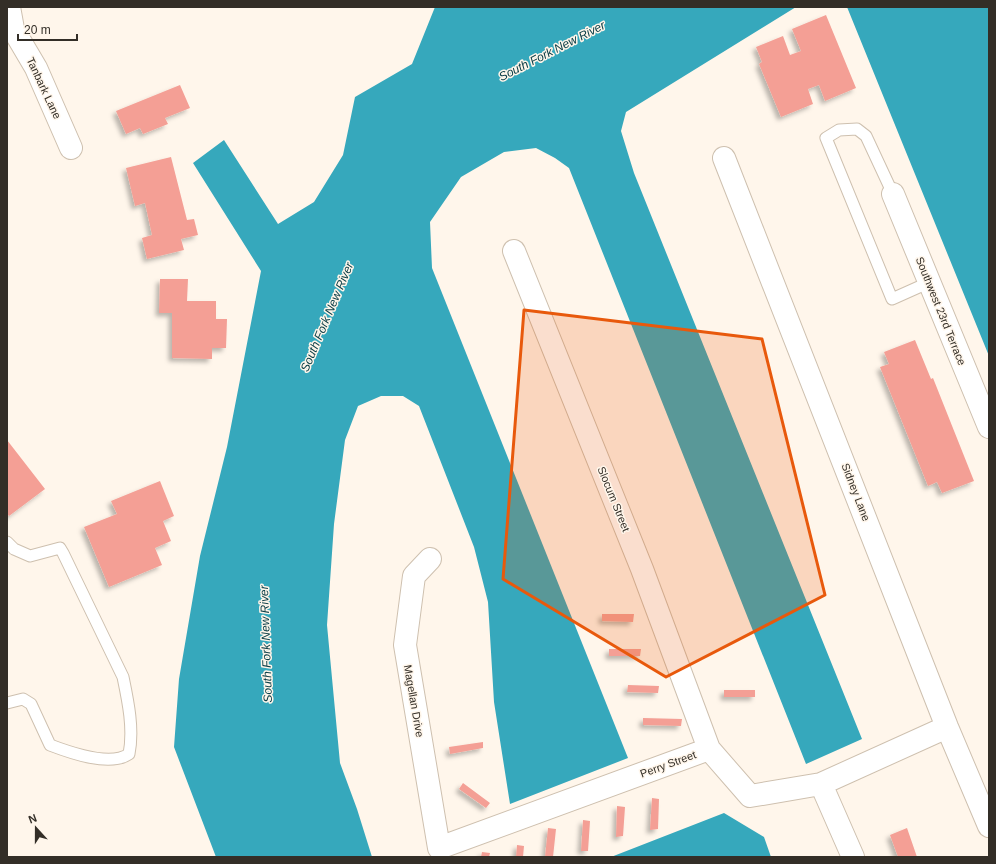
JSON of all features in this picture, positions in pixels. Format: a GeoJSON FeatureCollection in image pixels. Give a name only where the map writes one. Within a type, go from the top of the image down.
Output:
{"type":"FeatureCollection","features":[{"type":"Feature","properties":{"kind":"street","name":"Tanbark Lane"},"geometry":{"type":"LineString","coordinates":[[9,7],[13,29],[36,68],[71,148]]}},
{"type":"Feature","properties":{"kind":"street","name":"Sidney Lane"},"geometry":{"type":"LineString","coordinates":[[724,158],[948,727],[989,826]]}},
{"type":"Feature","properties":{"kind":"street","name":"Southwest 23rd Terrace"},"geometry":{"type":"LineString","coordinates":[[893,194],[989,427]]}},
{"type":"Feature","properties":{"kind":"street","name":"Slocum Street"},"geometry":{"type":"LineString","coordinates":[[514,251],[642,569],[709,749]]}},
{"type":"Feature","properties":{"kind":"street","name":"Magellan Drive"},"geometry":{"type":"LineString","coordinates":[[430,560],[414,576],[405,645],[439,848]]}},
{"type":"Feature","properties":{"kind":"street","name":"Perry Street"},"geometry":{"type":"LineString","coordinates":[[439,848],[709,749],[750,796],[821,784],[948,727]]}},
{"type":"Feature","properties":{"kind":"street"},"geometry":{"type":"LineString","coordinates":[[821,784],[852,857]]}},
{"type":"Feature","properties":{"kind":"lane"},"geometry":{"type":"LineString","coordinates":[[893,194],[866,136],[857,129],[851,129],[839,130],[826,138],[892,299],[930,282]]}},
{"type":"Feature","properties":{"kind":"lane"},"geometry":{"type":"LineString","coordinates":[[7,542],[14,549],[30,556],[60,548],[63,553],[123,677],[128,699],[131,745],[129,754],[116,760],[77,755],[50,745],[31,704],[23,699],[7,703]]}},
{"type":"Feature","properties":{"kind":"highlighted area"},"geometry":{"type":"Polygon","coordinates":[[[524,310],[762,339],[825,595],[666,677],[503,579],[524,310]]]}},
{"type":"Feature","properties":{"kind":"water","name":"South Fork New River"},"geometry":{"type":"Polygon","coordinates":[[[435,7],[796,7],[626,112],[621,131],[634,173],[862,739],[806,764],[569,168],[555,158],[536,148],[504,152],[461,177],[430,222],[432,268],[628,758],[510,804],[494,702],[488,602],[474,547],[419,406],[403,396],[381,396],[358,406],[345,440],[334,524],[327,625],[340,763],[357,809],[372,857],[216,857],[174,747],[179,679],[200,556],[227,447],[261,271],[193,163],[224,140],[278,224],[314,202],[343,155],[355,97],[412,64],[435,7]]]}},
{"type":"Feature","properties":{"kind":"water"},"geometry":{"type":"Polygon","coordinates":[[[847,7],[989,7],[989,356],[847,7]]]}},
{"type":"Feature","properties":{"kind":"water"},"geometry":{"type":"Polygon","coordinates":[[[724,813],[764,837],[771,857],[611,857],[724,813]]]}},
{"type":"Feature","properties":{"kind":"building"},"geometry":{"type":"Polygon","coordinates":[[[826,15],[856,88],[825,101],[819,85],[808,89],[813,104],[781,117],[759,64],[762,62],[756,47],[783,36],[790,55],[801,51],[792,29],[826,15]]]}},
{"type":"Feature","properties":{"kind":"building"},"geometry":{"type":"Polygon","coordinates":[[[180,85],[190,108],[165,118],[168,124],[143,134],[140,128],[126,134],[116,111],[180,85]]]}},
{"type":"Feature","properties":{"kind":"building"},"geometry":{"type":"Polygon","coordinates":[[[171,157],[187,220],[194,219],[198,235],[181,239],[184,250],[147,259],[142,238],[152,235],[145,203],[135,206],[126,168],[171,157]]]}},
{"type":"Feature","properties":{"kind":"building"},"geometry":{"type":"Polygon","coordinates":[[[160,279],[188,279],[187,301],[216,301],[216,319],[227,319],[226,348],[212,348],[212,359],[172,358],[172,313],[159,313],[160,279]]]}},
{"type":"Feature","properties":{"kind":"building"},"geometry":{"type":"Polygon","coordinates":[[[915,340],[931,379],[933,378],[974,481],[942,493],[937,482],[928,486],[880,367],[889,364],[884,352],[915,340]]]}},
{"type":"Feature","properties":{"kind":"building"},"geometry":{"type":"Polygon","coordinates":[[[7,440],[45,489],[9,516],[7,513],[7,440]]]}},
{"type":"Feature","properties":{"kind":"building"},"geometry":{"type":"Polygon","coordinates":[[[160,481],[174,516],[163,521],[171,541],[155,548],[162,565],[109,587],[84,527],[117,514],[111,501],[160,481]]]}},
{"type":"Feature","properties":{"kind":"building"},"geometry":{"type":"Polygon","coordinates":[[[602,614],[634,614],[633,622],[602,621],[602,614]]]}},
{"type":"Feature","properties":{"kind":"building"},"geometry":{"type":"Polygon","coordinates":[[[609,649],[641,649],[640,656],[609,656],[609,649]]]}},
{"type":"Feature","properties":{"kind":"building"},"geometry":{"type":"Polygon","coordinates":[[[628,685],[659,686],[658,693],[627,692],[628,685]]]}},
{"type":"Feature","properties":{"kind":"building"},"geometry":{"type":"Polygon","coordinates":[[[724,690],[755,690],[755,697],[724,697],[724,690]]]}},
{"type":"Feature","properties":{"kind":"building"},"geometry":{"type":"Polygon","coordinates":[[[643,718],[682,719],[681,726],[643,725],[643,718]]]}},
{"type":"Feature","properties":{"kind":"building"},"geometry":{"type":"Polygon","coordinates":[[[483,742],[483,748],[450,754],[449,747],[483,742]]]}},
{"type":"Feature","properties":{"kind":"building"},"geometry":{"type":"Polygon","coordinates":[[[463,783],[490,803],[486,808],[459,789],[463,783]]]}},
{"type":"Feature","properties":{"kind":"building"},"geometry":{"type":"Polygon","coordinates":[[[652,798],[659,799],[658,829],[650,830],[652,798]]]}},
{"type":"Feature","properties":{"kind":"building"},"geometry":{"type":"Polygon","coordinates":[[[617,806],[625,807],[623,836],[616,837],[617,806]]]}},
{"type":"Feature","properties":{"kind":"building"},"geometry":{"type":"Polygon","coordinates":[[[583,820],[590,821],[588,851],[581,851],[583,820]]]}},
{"type":"Feature","properties":{"kind":"building"},"geometry":{"type":"Polygon","coordinates":[[[548,828],[556,829],[553,857],[545,857],[548,828]]]}},
{"type":"Feature","properties":{"kind":"building"},"geometry":{"type":"Polygon","coordinates":[[[907,828],[917,857],[898,857],[890,835],[907,828]]]}},
{"type":"Feature","properties":{"kind":"building"},"geometry":{"type":"Polygon","coordinates":[[[517,845],[524,846],[523,857],[516,857],[517,845]]]}},
{"type":"Feature","properties":{"kind":"building"},"geometry":{"type":"Polygon","coordinates":[[[482,852],[490,853],[489,857],[481,857],[482,852]]]}}]}
